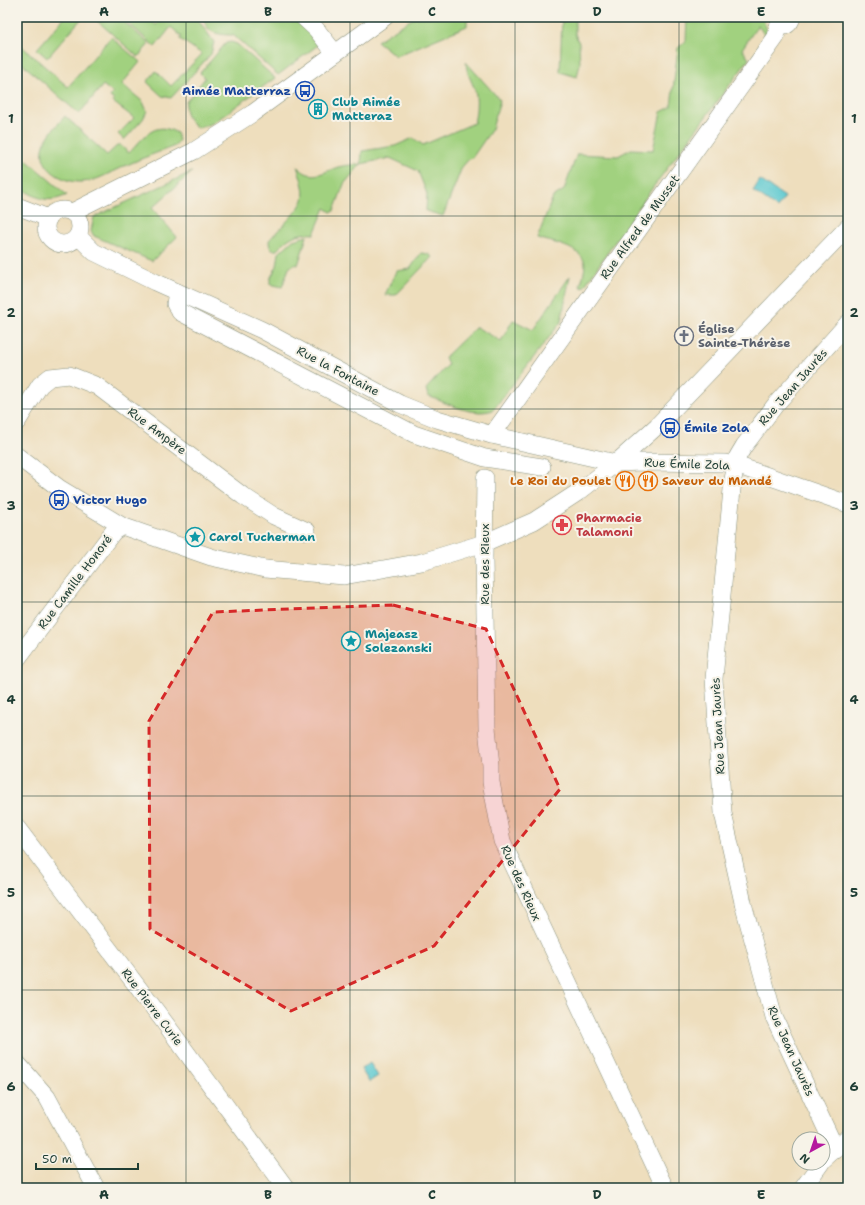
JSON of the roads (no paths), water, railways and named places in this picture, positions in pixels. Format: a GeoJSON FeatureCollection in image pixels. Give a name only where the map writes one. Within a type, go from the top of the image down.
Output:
{"type":"FeatureCollection","features":[{"type":"Feature","properties":{"kind":"street"},"geometry":{"type":"LineString","coordinates":[[302,17],[316,29],[335,53]]}},
{"type":"Feature","properties":{"kind":"street"},"geometry":{"type":"LineString","coordinates":[[72,212],[80,223],[78,236],[67,243],[54,241],[46,231],[48,218],[59,210],[72,212],[194,151],[253,113],[385,17]]}},
{"type":"Feature","properties":{"kind":"street"},"geometry":{"type":"LineString","coordinates":[[775,22],[785,27],[790,24],[792,17]]}},
{"type":"Feature","properties":{"kind":"street","name":"Rue Alfred de Musset"},"geometry":{"type":"LineString","coordinates":[[492,435],[776,37],[775,22]]}},
{"type":"Feature","properties":{"kind":"street"},"geometry":{"type":"LineString","coordinates":[[17,206],[48,218]]}},
{"type":"Feature","properties":{"kind":"street"},"geometry":{"type":"LineString","coordinates":[[17,456],[59,488],[122,526],[211,557],[265,569],[344,576],[422,562],[484,544],[534,521],[580,491],[616,463],[658,424],[848,226]]}},
{"type":"Feature","properties":{"kind":"street","name":"Rue la Fontaine"},"geometry":{"type":"LineString","coordinates":[[78,236],[94,252],[177,292],[262,330],[400,404],[437,419],[492,435],[616,463]]}},
{"type":"Feature","properties":{"kind":"street"},"geometry":{"type":"LineString","coordinates":[[177,292],[175,304],[180,312],[414,434],[485,458],[542,467]]}},
{"type":"Feature","properties":{"kind":"street","name":"Rue Jean Jaurès"},"geometry":{"type":"LineString","coordinates":[[820,1131],[774,1016],[744,907],[723,813],[714,679],[736,465],[744,446],[771,410],[848,323]]}},
{"type":"Feature","properties":{"kind":"street","name":"Rue Ampère"},"geometry":{"type":"LineString","coordinates":[[17,422],[40,385],[50,377],[69,375],[97,386],[243,496],[274,516],[307,530]]}},
{"type":"Feature","properties":{"kind":"street","name":"Rue Émile Zola"},"geometry":{"type":"LineString","coordinates":[[616,463],[725,463],[736,465],[848,504]]}},
{"type":"Feature","properties":{"kind":"street","name":"Rue des Rieux"},"geometry":{"type":"LineString","coordinates":[[485,478],[484,544],[487,728],[491,782],[502,841],[665,1188]]}},
{"type":"Feature","properties":{"kind":"street","name":"Rue Camille Honoré"},"geometry":{"type":"LineString","coordinates":[[17,660],[113,532],[122,526]]}},
{"type":"Feature","properties":{"kind":"street","name":"Rue Pierre Curie"},"geometry":{"type":"LineString","coordinates":[[17,828],[162,1019],[286,1188]]}},
{"type":"Feature","properties":{"kind":"street"},"geometry":{"type":"LineString","coordinates":[[17,1063],[47,1097],[96,1188]]}},
{"type":"Feature","properties":{"kind":"street"},"geometry":{"type":"LineString","coordinates":[[831,1153],[848,1137]]}},
{"type":"Feature","properties":{"kind":"street"},"geometry":{"type":"LineString","coordinates":[[803,1188],[815,1171]]}},
{"type":"Feature","properties":{"kind":"water"},"geometry":{"type":"Polygon","coordinates":[[[760,180],[785,197],[777,208],[753,191],[760,180]]]}},
{"type":"Feature","properties":{"kind":"water"},"geometry":{"type":"Polygon","coordinates":[[[370,1063],[378,1076],[369,1082],[361,1069],[370,1063]]]}},
{"type":"Feature","properties":{"kind":"place","name":"Aimée Matterraz"},"geometry":{"type":"Point","coordinates":[305,91]}},
{"type":"Feature","properties":{"kind":"place","name":"Club Aimée Matteraz"},"geometry":{"type":"Point","coordinates":[318,109]}},
{"type":"Feature","properties":{"kind":"place","name":"Église Sainte-Thérèse"},"geometry":{"type":"Point","coordinates":[684,336]}},
{"type":"Feature","properties":{"kind":"place","name":"Émile Zola"},"geometry":{"type":"Point","coordinates":[670,428]}},
{"type":"Feature","properties":{"kind":"place","name":"Le Roi du Poulet"},"geometry":{"type":"Point","coordinates":[625,481]}},
{"type":"Feature","properties":{"kind":"place","name":"Saveur du Mandé"},"geometry":{"type":"Point","coordinates":[648,481]}},
{"type":"Feature","properties":{"kind":"place","name":"Victor Hugo"},"geometry":{"type":"Point","coordinates":[59,500]}},
{"type":"Feature","properties":{"kind":"place","name":"Pharmacie Talamoni"},"geometry":{"type":"Point","coordinates":[562,525]}},
{"type":"Feature","properties":{"kind":"place","name":"Carol Tucherman"},"geometry":{"type":"Point","coordinates":[195,537]}},
{"type":"Feature","properties":{"kind":"place","name":"Majeasz Solezanski"},"geometry":{"type":"Point","coordinates":[351,641]}}]}
